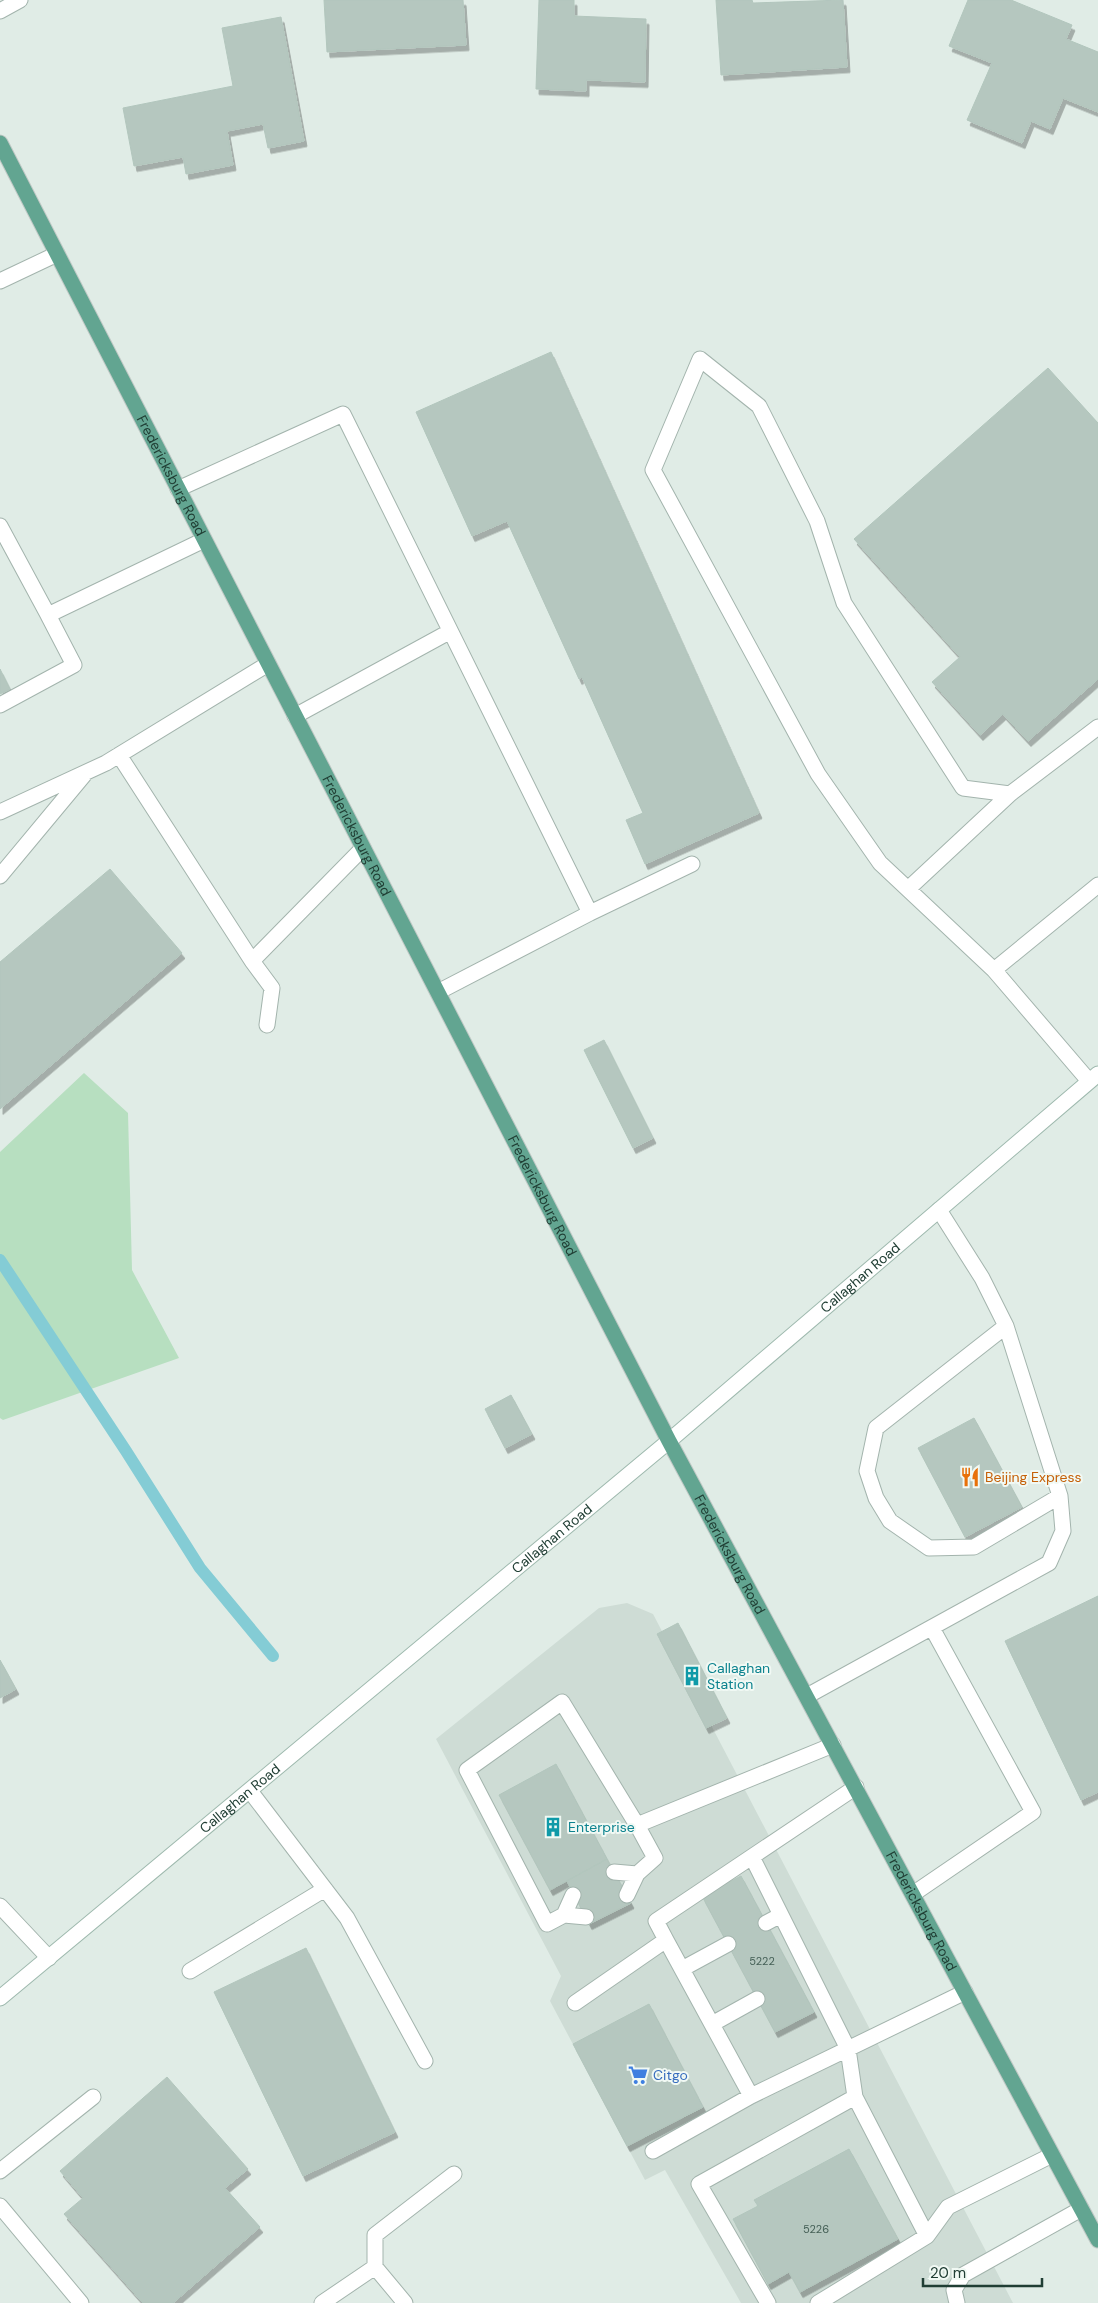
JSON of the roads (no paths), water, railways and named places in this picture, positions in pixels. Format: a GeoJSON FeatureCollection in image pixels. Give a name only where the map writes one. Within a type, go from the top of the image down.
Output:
{"type":"FeatureCollection","features":[{"type":"Feature","properties":{"kind":"main road"},"geometry":{"type":"LineString","coordinates":[[0,11],[20,0]]}},
{"type":"Feature","properties":{"kind":"main road","name":"Fredericksburg Road"},"geometry":{"type":"LineString","coordinates":[[0,143],[669,1442],[1098,2240]]}},
{"type":"Feature","properties":{"kind":"main road"},"geometry":{"type":"LineString","coordinates":[[0,281],[57,254]]}},
{"type":"Feature","properties":{"kind":"main road"},"geometry":{"type":"LineString","coordinates":[[1010,794],[963,788],[844,603],[817,521],[759,406],[700,359],[653,470],[818,774],[880,863],[994,970],[1094,1077]]}},
{"type":"Feature","properties":{"kind":"main road"},"geometry":{"type":"LineString","coordinates":[[178,489],[342,414],[590,913]]}},
{"type":"Feature","properties":{"kind":"main road"},"geometry":{"type":"LineString","coordinates":[[0,526],[74,665],[0,705]]}},
{"type":"Feature","properties":{"kind":"main road"},"geometry":{"type":"LineString","coordinates":[[48,615],[204,540]]}},
{"type":"Feature","properties":{"kind":"main road"},"geometry":{"type":"LineString","coordinates":[[295,716],[449,632]]}},
{"type":"Feature","properties":{"kind":"main road"},"geometry":{"type":"LineString","coordinates":[[0,812],[119,755],[268,664]]}},
{"type":"Feature","properties":{"kind":"main road"},"geometry":{"type":"LineString","coordinates":[[908,889],[1010,794],[1098,727]]}},
{"type":"Feature","properties":{"kind":"main road"},"geometry":{"type":"LineString","coordinates":[[119,755],[252,961],[272,988],[268,1024]]}},
{"type":"Feature","properties":{"kind":"main road"},"geometry":{"type":"LineString","coordinates":[[0,876],[86,772]]}},
{"type":"Feature","properties":{"kind":"main road"},"geometry":{"type":"LineString","coordinates":[[252,961],[363,848]]}},
{"type":"Feature","properties":{"kind":"main road"},"geometry":{"type":"LineString","coordinates":[[438,992],[590,913],[692,864]]}},
{"type":"Feature","properties":{"kind":"main road"},"geometry":{"type":"LineString","coordinates":[[994,970],[1098,885]]}},
{"type":"Feature","properties":{"kind":"main road","name":"Callaghan Road"},"geometry":{"type":"LineString","coordinates":[[0,1998],[669,1442],[1094,1077]]}},
{"type":"Feature","properties":{"kind":"main road"},"geometry":{"type":"LineString","coordinates":[[807,1696],[1049,1563],[1063,1531],[1060,1496],[1006,1326],[982,1278],[939,1210]]}},
{"type":"Feature","properties":{"kind":"main road"},"geometry":{"type":"LineString","coordinates":[[1006,1326],[876,1428],[867,1471],[876,1498],[890,1521],[929,1548],[974,1547],[1060,1496]]}},
{"type":"Feature","properties":{"kind":"main road"},"geometry":{"type":"LineString","coordinates":[[912,1894],[1033,1812],[932,1628]]}},
{"type":"Feature","properties":{"kind":"main road"},"geometry":{"type":"LineString","coordinates":[[586,1917],[564,1915],[546,1924],[467,1770],[562,1702],[637,1824],[655,1858],[637,1874],[627,1895]]}},
{"type":"Feature","properties":{"kind":"main road"},"geometry":{"type":"LineString","coordinates":[[637,1824],[833,1745]]}},
{"type":"Feature","properties":{"kind":"main road"},"geometry":{"type":"LineString","coordinates":[[751,2096],[656,1921],[856,1787]]}},
{"type":"Feature","properties":{"kind":"main road"},"geometry":{"type":"LineString","coordinates":[[250,1791],[347,1918],[425,2061]]}},
{"type":"Feature","properties":{"kind":"main road"},"geometry":{"type":"LineString","coordinates":[[752,1857],[781,1915],[803,1976],[848,2049],[855,2097],[927,2236]]}},
{"type":"Feature","properties":{"kind":"main road"},"geometry":{"type":"LineString","coordinates":[[614,1872],[637,1874]]}},
{"type":"Feature","properties":{"kind":"main road"},"geometry":{"type":"LineString","coordinates":[[190,1970],[325,1889]]}},
{"type":"Feature","properties":{"kind":"main road"},"geometry":{"type":"LineString","coordinates":[[564,1915],[573,1895]]}},
{"type":"Feature","properties":{"kind":"main road"},"geometry":{"type":"LineString","coordinates":[[0,1906],[49,1958]]}},
{"type":"Feature","properties":{"kind":"main road"},"geometry":{"type":"LineString","coordinates":[[766,1923],[781,1915]]}},
{"type":"Feature","properties":{"kind":"main road"},"geometry":{"type":"LineString","coordinates":[[576,2004],[666,1940]]}},
{"type":"Feature","properties":{"kind":"main road"},"geometry":{"type":"LineString","coordinates":[[682,1969],[728,1944]]}},
{"type":"Feature","properties":{"kind":"main road"},"geometry":{"type":"LineString","coordinates":[[653,2151],[751,2096],[965,1992]]}},
{"type":"Feature","properties":{"kind":"main road"},"geometry":{"type":"LineString","coordinates":[[712,2024],[757,1999]]}},
{"type":"Feature","properties":{"kind":"main road"},"geometry":{"type":"LineString","coordinates":[[0,2171],[93,2097]]}},
{"type":"Feature","properties":{"kind":"main road"},"geometry":{"type":"LineString","coordinates":[[768,2303],[699,2184],[855,2097]]}},
{"type":"Feature","properties":{"kind":"main road"},"geometry":{"type":"LineString","coordinates":[[818,2303],[927,2236],[948,2207],[1052,2155]]}},
{"type":"Feature","properties":{"kind":"main road"},"geometry":{"type":"LineString","coordinates":[[405,2303],[375,2267],[375,2235],[454,2174]]}},
{"type":"Feature","properties":{"kind":"main road"},"geometry":{"type":"LineString","coordinates":[[0,2206],[81,2303]]}},
{"type":"Feature","properties":{"kind":"main road"},"geometry":{"type":"LineString","coordinates":[[957,2303],[954,2290],[963,2275],[1081,2209]]}},
{"type":"Feature","properties":{"kind":"main road"},"geometry":{"type":"LineString","coordinates":[[322,2303],[375,2267]]}},
{"type":"Feature","properties":{"kind":"waterway"},"geometry":{"type":"LineString","coordinates":[[0,1260],[126,1451],[200,1568],[273,1656]]}},
{"type":"Feature","properties":{"kind":"place","name":"Beijing Express"},"geometry":{"type":"Point","coordinates":[970,1477]}},
{"type":"Feature","properties":{"kind":"place","name":"Callaghan Station"},"geometry":{"type":"Point","coordinates":[692,1676]}},
{"type":"Feature","properties":{"kind":"place","name":"Enterprise"},"geometry":{"type":"Point","coordinates":[553,1827]}},
{"type":"Feature","properties":{"kind":"place","name":"Citgo"},"geometry":{"type":"Point","coordinates":[638,2075]}}]}
